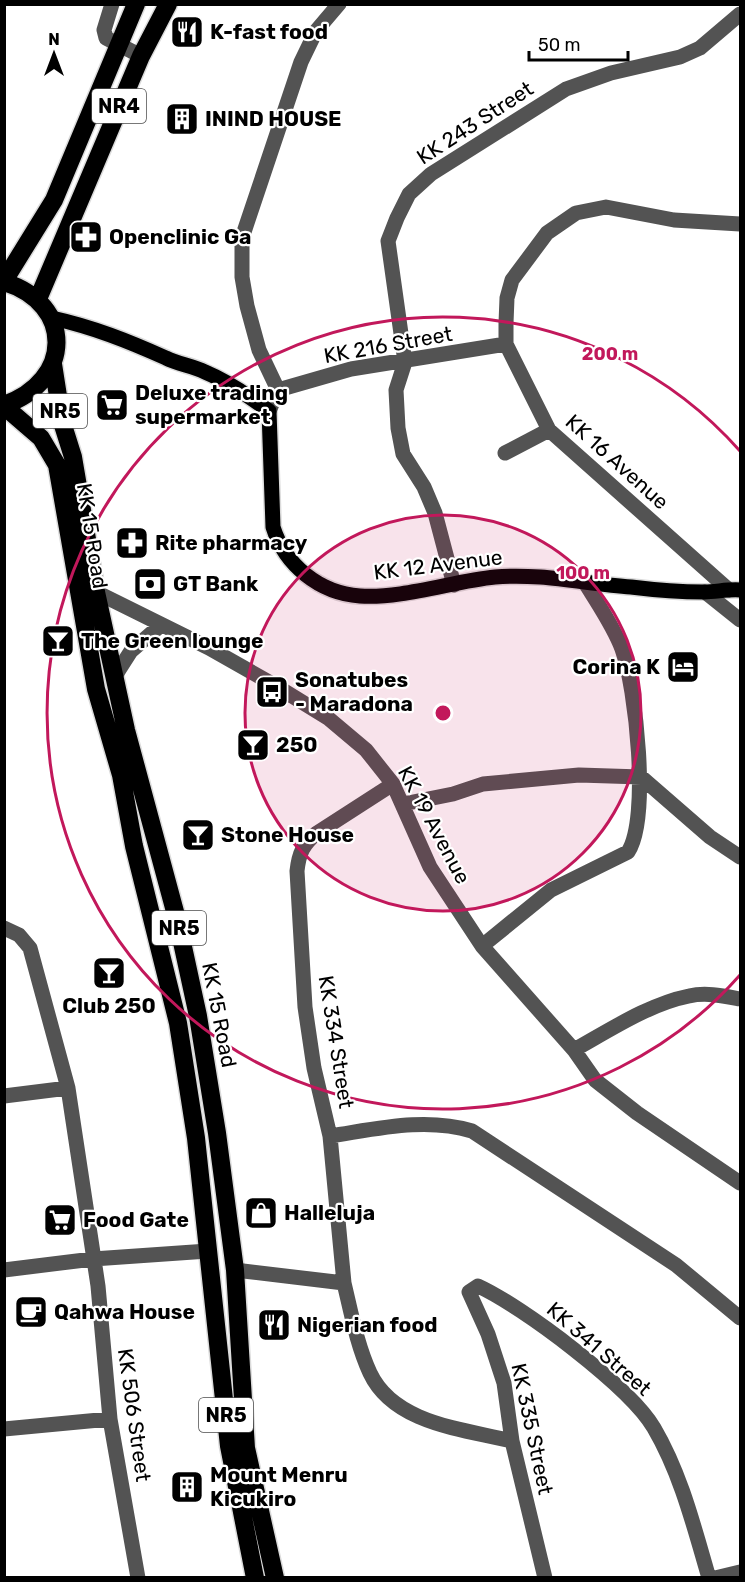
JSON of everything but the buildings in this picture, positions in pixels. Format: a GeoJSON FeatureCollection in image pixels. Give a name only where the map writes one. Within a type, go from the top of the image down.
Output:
{"type":"FeatureCollection","features":[{"type":"Feature","properties":{"kind":"highway","name":"NR4"},"geometry":{"type":"LineString","coordinates":[[4,405],[25,398],[42,383],[53,363],[57,340],[52,318],[38,298],[22,287],[4,281],[54,200],[136,4]]}},
{"type":"Feature","properties":{"kind":"highway","name":"NR4"},"geometry":{"type":"LineString","coordinates":[[38,298],[141,56],[168,4]]}},
{"type":"Feature","properties":{"kind":"highway","name":"KK 15 Road"},"geometry":{"type":"LineString","coordinates":[[53,363],[62,422],[73,457],[96,592],[126,730],[177,919],[198,1016],[217,1133],[235,1270],[246,1448],[275,1578]]}},
{"type":"Feature","properties":{"kind":"highway","name":"KK 15 Road"},"geometry":{"type":"LineString","coordinates":[[4,405],[41,438],[57,465],[96,689],[121,776],[134,846],[178,1023],[196,1138],[229,1446],[255,1578]]}},
{"type":"Feature","properties":{"kind":"main road"},"geometry":{"type":"LineString","coordinates":[[52,318],[91,327],[168,360],[205,372],[241,390],[269,411]]}},
{"type":"Feature","properties":{"kind":"main road","name":"KK 12 Avenue"},"geometry":{"type":"LineString","coordinates":[[269,411],[273,527],[278,544],[296,567],[311,579],[334,589],[360,596],[454,585],[496,577],[551,577],[629,587],[705,592],[735,590]]}},
{"type":"Feature","properties":{"kind":"street"},"geometry":{"type":"LineString","coordinates":[[112,4],[104,30],[106,38],[141,56]]}},
{"type":"Feature","properties":{"kind":"street"},"geometry":{"type":"LineString","coordinates":[[269,411],[278,390],[259,350],[247,306],[242,277],[242,238],[301,62],[316,31],[339,4]]}},
{"type":"Feature","properties":{"kind":"street","name":"KK 243 Street"},"geometry":{"type":"LineString","coordinates":[[454,585],[435,513],[424,487],[403,454],[396,390],[405,362],[388,241],[409,194],[431,174],[566,89],[611,73],[680,57],[700,48],[741,14]]}},
{"type":"Feature","properties":{"kind":"street","name":"KK 16 Avenue"},"geometry":{"type":"LineString","coordinates":[[735,590],[549,430],[506,344],[507,298],[512,280],[547,233],[576,213],[606,207],[674,220],[741,224]]}},
{"type":"Feature","properties":{"kind":"street","name":"KK 216 Street"},"geometry":{"type":"LineString","coordinates":[[278,390],[351,369],[506,344]]}},
{"type":"Feature","properties":{"kind":"street"},"geometry":{"type":"LineString","coordinates":[[505,453],[549,430]]}},
{"type":"Feature","properties":{"kind":"street"},"geometry":{"type":"LineString","coordinates":[[482,946],[551,890],[628,852],[634,842],[641,777],[629,674],[622,648],[584,581]]}},
{"type":"Feature","properties":{"kind":"street","name":"KK 19 Avenue"},"geometry":{"type":"LineString","coordinates":[[96,592],[276,686],[328,718],[366,750],[393,784],[430,867],[482,946],[574,1050],[595,1080],[637,1113],[741,1183]]}},
{"type":"Feature","properties":{"kind":"street"},"geometry":{"type":"LineString","coordinates":[[705,592],[741,620]]}},
{"type":"Feature","properties":{"kind":"street"},"geometry":{"type":"LineString","coordinates":[[116,676],[131,651],[162,625]]}},
{"type":"Feature","properties":{"kind":"street"},"geometry":{"type":"LineString","coordinates":[[403,804],[453,794],[483,784],[579,775],[641,777],[710,837],[741,857]]}},
{"type":"Feature","properties":{"kind":"street","name":"KK 334 Street"},"geometry":{"type":"LineString","coordinates":[[393,784],[317,833],[306,842],[298,855],[299,918],[305,1007],[314,1068],[330,1136],[416,1124],[440,1124],[472,1131],[676,1265],[741,1318]]}},
{"type":"Feature","properties":{"kind":"street","name":"KK 506 Street"},"geometry":{"type":"LineString","coordinates":[[4,928],[20,935],[30,948],[68,1088],[98,1286],[110,1419],[138,1578]]}},
{"type":"Feature","properties":{"kind":"street"},"geometry":{"type":"LineString","coordinates":[[574,1050],[663,1004],[690,995],[719,995],[741,999]]}},
{"type":"Feature","properties":{"kind":"street"},"geometry":{"type":"LineString","coordinates":[[4,1096],[68,1088]]}},
{"type":"Feature","properties":{"kind":"street"},"geometry":{"type":"LineString","coordinates":[[330,1136],[344,1283],[370,1374],[386,1394],[404,1410],[423,1419],[512,1441]]}},
{"type":"Feature","properties":{"kind":"street"},"geometry":{"type":"LineString","coordinates":[[4,1270],[93,1259],[208,1251]]}},
{"type":"Feature","properties":{"kind":"street"},"geometry":{"type":"LineString","coordinates":[[235,1270],[344,1283]]}},
{"type":"Feature","properties":{"kind":"street","name":"KK 341 Street"},"geometry":{"type":"LineString","coordinates":[[470,1292],[478,1286],[525,1313],[621,1390],[653,1426],[672,1462],[709,1578]]}},
{"type":"Feature","properties":{"kind":"street","name":"KK 335 Street"},"geometry":{"type":"LineString","coordinates":[[470,1292],[488,1334],[504,1383],[512,1441],[545,1578]]}},
{"type":"Feature","properties":{"kind":"street"},"geometry":{"type":"LineString","coordinates":[[4,1429],[110,1419]]}},
{"type":"Feature","properties":{"kind":"street"},"geometry":{"type":"LineString","coordinates":[[715,1578],[741,1572]]}},
{"type":"Feature","properties":{"kind":"place","name":"K-fast food"},"geometry":{"type":"Point","coordinates":[187,32]}},
{"type":"Feature","properties":{"kind":"place","name":"ININD HOUSE"},"geometry":{"type":"Point","coordinates":[182,119]}},
{"type":"Feature","properties":{"kind":"place","name":"Openclinic Ga"},"geometry":{"type":"Point","coordinates":[86,237]}},
{"type":"Feature","properties":{"kind":"place","name":"Deluxe trading supermarket"},"geometry":{"type":"Point","coordinates":[112,405]}},
{"type":"Feature","properties":{"kind":"place","name":"Rite pharmacy"},"geometry":{"type":"Point","coordinates":[132,543]}},
{"type":"Feature","properties":{"kind":"place","name":"GT Bank"},"geometry":{"type":"Point","coordinates":[150,584]}},
{"type":"Feature","properties":{"kind":"place","name":"The Green lounge"},"geometry":{"type":"Point","coordinates":[58,641]}},
{"type":"Feature","properties":{"kind":"place","name":"Corina K"},"geometry":{"type":"Point","coordinates":[683,667]}},
{"type":"Feature","properties":{"kind":"place","name":"Sonatubes - Maradona"},"geometry":{"type":"Point","coordinates":[272,692]}},
{"type":"Feature","properties":{"kind":"place","name":"250"},"geometry":{"type":"Point","coordinates":[253,745]}},
{"type":"Feature","properties":{"kind":"place","name":"Stone House"},"geometry":{"type":"Point","coordinates":[198,835]}},
{"type":"Feature","properties":{"kind":"place","name":"Club 250"},"geometry":{"type":"Point","coordinates":[109,973]}},
{"type":"Feature","properties":{"kind":"place","name":"Halleluja"},"geometry":{"type":"Point","coordinates":[261,1213]}},
{"type":"Feature","properties":{"kind":"place","name":"Food Gate"},"geometry":{"type":"Point","coordinates":[60,1220]}},
{"type":"Feature","properties":{"kind":"place","name":"Qahwa House"},"geometry":{"type":"Point","coordinates":[31,1312]}},
{"type":"Feature","properties":{"kind":"place","name":"Nigerian food"},"geometry":{"type":"Point","coordinates":[274,1325]}},
{"type":"Feature","properties":{"kind":"place","name":"Mount Menru Kicukiro"},"geometry":{"type":"Point","coordinates":[187,1487]}}]}
